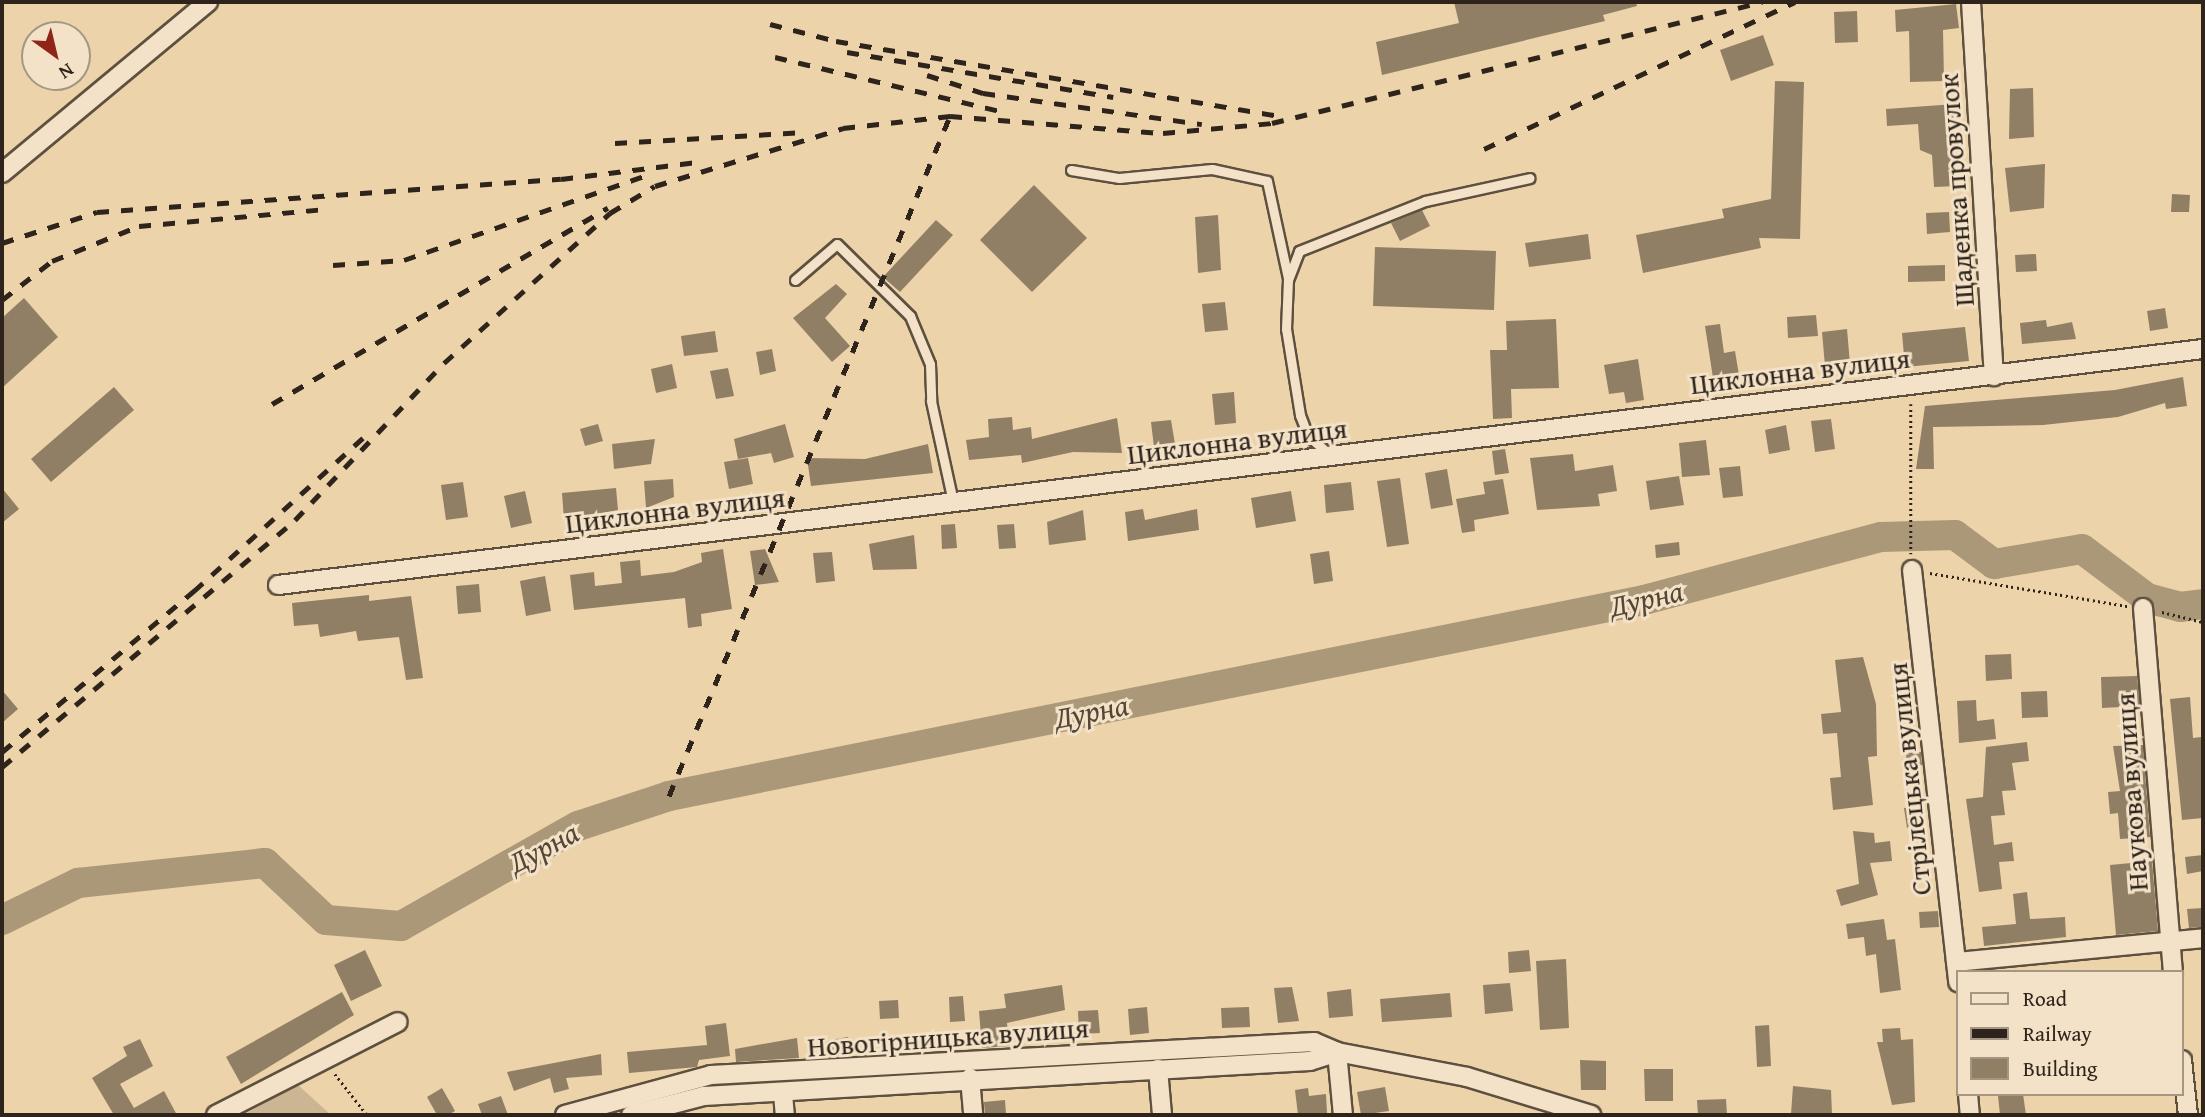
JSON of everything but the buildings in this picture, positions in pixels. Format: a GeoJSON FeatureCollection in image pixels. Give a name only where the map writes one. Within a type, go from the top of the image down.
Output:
{"type":"FeatureCollection","features":[{"type":"Feature","properties":{"kind":"street"},"geometry":{"type":"LineString","coordinates":[[2,173],[208,2]]}},
{"type":"Feature","properties":{"kind":"street","name":"Щаденка провулок"},"geometry":{"type":"LineString","coordinates":[[1970,2],[1994,376]]}},
{"type":"Feature","properties":{"kind":"street","name":"Циклонна вулиця"},"geometry":{"type":"LineString","coordinates":[[278,585],[2203,349]]}},
{"type":"Feature","properties":{"kind":"street","name":"Стрілецька вулиця"},"geometry":{"type":"LineString","coordinates":[[1912,570],[1957,970]]}},
{"type":"Feature","properties":{"kind":"street","name":"Наукова вулиця"},"geometry":{"type":"LineString","coordinates":[[2143,608],[2173,970]]}},
{"type":"Feature","properties":{"kind":"street"},"geometry":{"type":"LineString","coordinates":[[1956,962],[2203,939]]}},
{"type":"Feature","properties":{"kind":"street"},"geometry":{"type":"LineString","coordinates":[[216,1115],[398,1022]]}},
{"type":"Feature","properties":{"kind":"street","name":"Новогірницька вулиця"},"geometry":{"type":"LineString","coordinates":[[565,1115],[711,1075],[1314,1042],[1337,1052],[1419,1064],[1529,1108],[1591,1115]]}},
{"type":"Feature","properties":{"kind":"street"},"geometry":{"type":"LineString","coordinates":[[1337,1052],[1343,1115]]}},
{"type":"Feature","properties":{"kind":"street","name":"Новогірницька вулиця"},"geometry":{"type":"LineString","coordinates":[[631,1115],[704,1097],[783,1094],[970,1078],[1310,1061],[1337,1052]]}},
{"type":"Feature","properties":{"kind":"street"},"geometry":{"type":"LineString","coordinates":[[1158,1069],[1162,1115]]}},
{"type":"Feature","properties":{"kind":"street"},"geometry":{"type":"LineString","coordinates":[[970,1078],[973,1115]]}},
{"type":"Feature","properties":{"kind":"street"},"geometry":{"type":"LineString","coordinates":[[2184,1078],[2188,1115]]}},
{"type":"Feature","properties":{"kind":"street"},"geometry":{"type":"LineString","coordinates":[[783,1094],[785,1115]]}},
{"type":"Feature","properties":{"kind":"street"},"geometry":{"type":"LineString","coordinates":[[1968,1096],[1970,1115]]}},
{"type":"Feature","properties":{"kind":"lane"},"geometry":{"type":"LineString","coordinates":[[1070,170],[1119,178],[1212,169],[1267,181],[1288,279],[1286,329],[1300,415],[1308,436],[1331,456]]}},
{"type":"Feature","properties":{"kind":"lane"},"geometry":{"type":"LineString","coordinates":[[1288,279],[1299,251],[1336,234],[1425,201],[1530,178]]}},
{"type":"Feature","properties":{"kind":"lane"},"geometry":{"type":"LineString","coordinates":[[795,280],[837,244],[910,316],[930,364],[931,401],[953,502]]}},
{"type":"Feature","properties":{"kind":"path"},"geometry":{"type":"LineString","coordinates":[[1910,543],[1911,383]]}},
{"type":"Feature","properties":{"kind":"path"},"geometry":{"type":"LineString","coordinates":[[1912,570],[2143,608],[2203,622]]}},
{"type":"Feature","properties":{"kind":"path"},"geometry":{"type":"LineString","coordinates":[[327,1059],[366,1115]]}},
{"type":"Feature","properties":{"kind":"shaded area"},"geometry":{"type":"Polygon","coordinates":[[[298,1085],[331,1115],[243,1115],[298,1085]]]}},
{"type":"Feature","properties":{"kind":"waterway","name":"Дурна"},"geometry":{"type":"LineString","coordinates":[[2,920],[78,883],[265,863],[326,920],[401,926],[578,826],[669,796],[1644,600],[1881,537],[1955,535],[1994,564],[2082,549],[2147,598],[2180,607],[2203,604]]}},
{"type":"Feature","properties":{"kind":"railway"},"geometry":{"type":"LineString","coordinates":[[2,767],[295,520],[444,363],[610,213],[655,186],[843,128],[950,116],[1163,133],[1272,123],[1762,2]]}},
{"type":"Feature","properties":{"kind":"railway"},"geometry":{"type":"LineString","coordinates":[[1484,149],[1795,2]]}},
{"type":"Feature","properties":{"kind":"railway"},"geometry":{"type":"LineString","coordinates":[[770,24],[836,41],[1280,116]]}},
{"type":"Feature","properties":{"kind":"railway"},"geometry":{"type":"LineString","coordinates":[[847,52],[1113,97]]}},
{"type":"Feature","properties":{"kind":"railway"},"geometry":{"type":"LineString","coordinates":[[775,57],[1004,112]]}},
{"type":"Feature","properties":{"kind":"railway"},"geometry":{"type":"LineString","coordinates":[[927,75],[983,93],[1202,124]]}},
{"type":"Feature","properties":{"kind":"railway"},"geometry":{"type":"LineString","coordinates":[[669,796],[950,116]]}},
{"type":"Feature","properties":{"kind":"railway"},"geometry":{"type":"LineString","coordinates":[[615,143],[805,132]]}},
{"type":"Feature","properties":{"kind":"railway"},"geometry":{"type":"LineString","coordinates":[[2,243],[97,212],[561,179],[697,162]]}},
{"type":"Feature","properties":{"kind":"railway"},"geometry":{"type":"LineString","coordinates":[[333,265],[404,260],[644,176]]}},
{"type":"Feature","properties":{"kind":"railway"},"geometry":{"type":"LineString","coordinates":[[272,404],[608,208]]}},
{"type":"Feature","properties":{"kind":"railway"},"geometry":{"type":"LineString","coordinates":[[2,300],[52,261],[139,226],[327,209]]}},
{"type":"Feature","properties":{"kind":"railway"},"geometry":{"type":"LineString","coordinates":[[2,752],[194,591],[367,434]]}}]}
